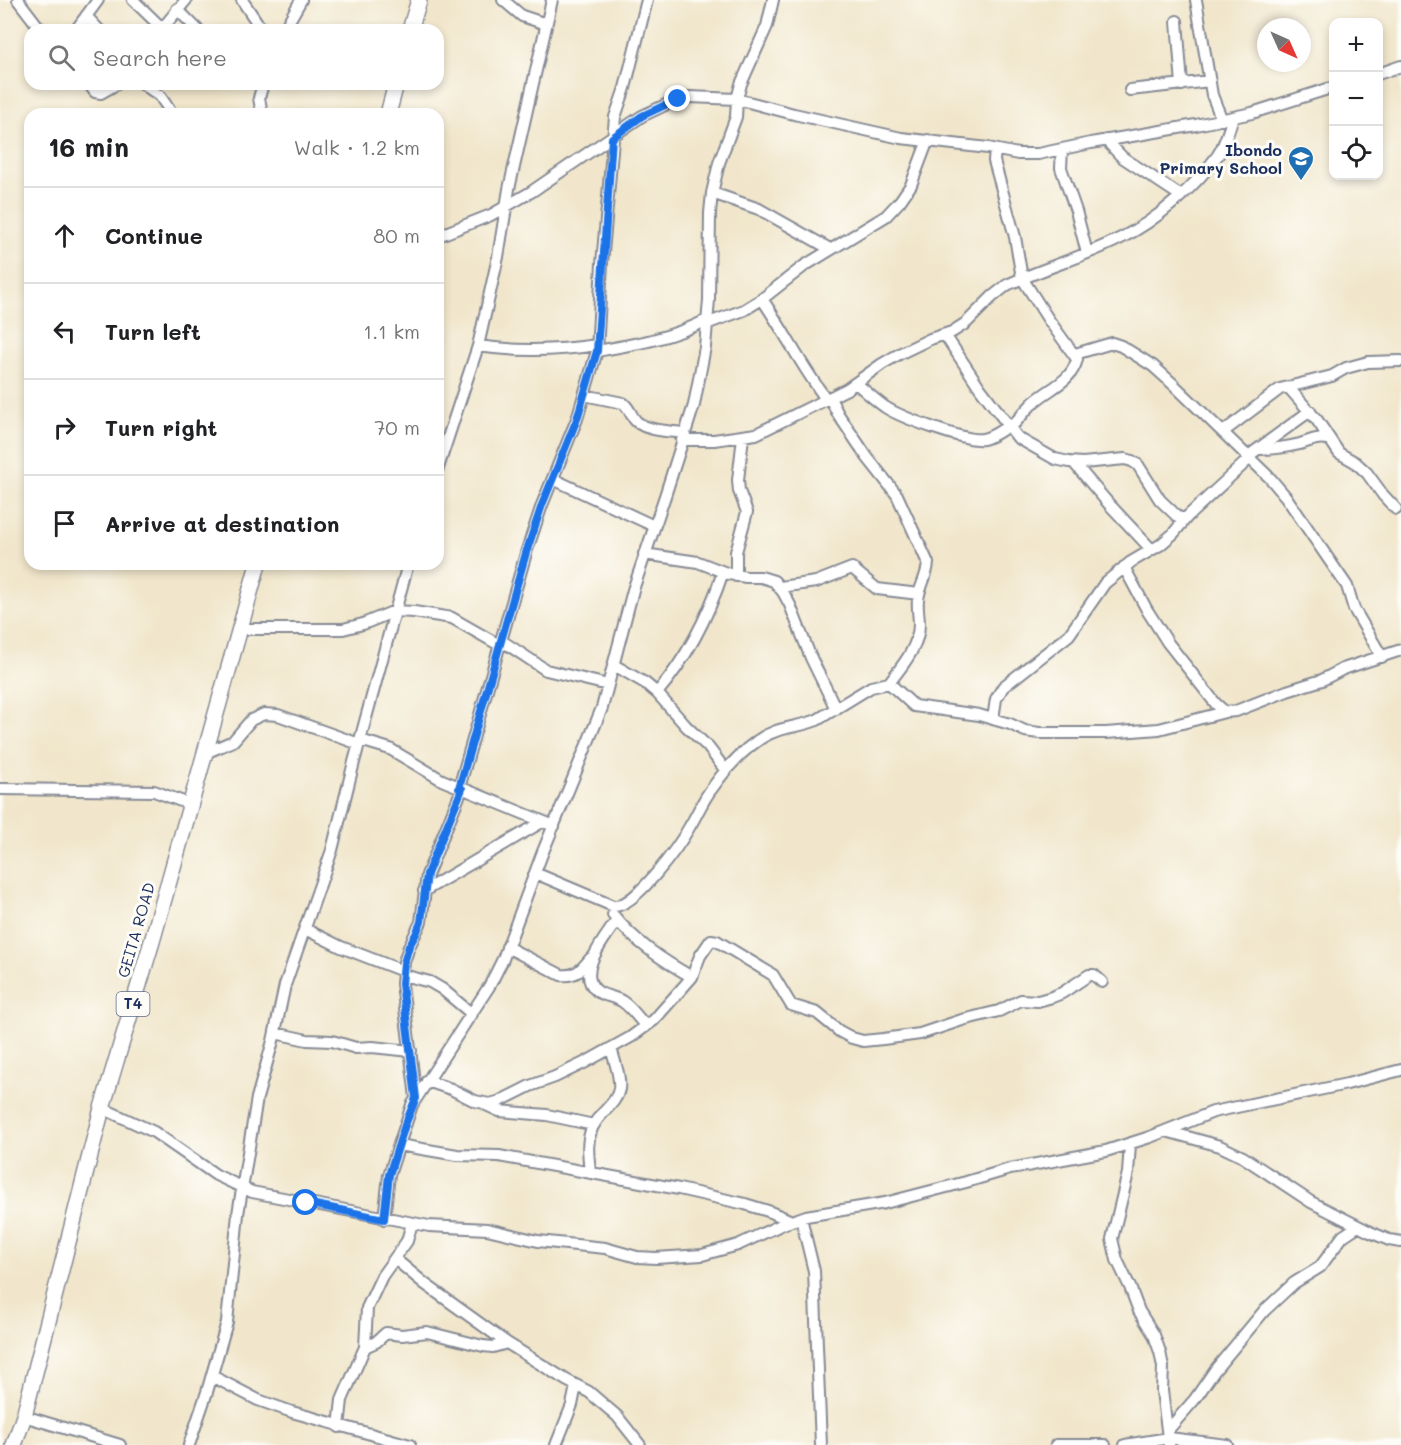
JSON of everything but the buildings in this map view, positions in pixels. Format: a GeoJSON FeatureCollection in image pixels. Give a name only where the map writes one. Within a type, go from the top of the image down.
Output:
{"type":"FeatureCollection","features":[{"type":"Feature","properties":{"kind":"highway"},"geometry":{"type":"LineString","coordinates":[[412,24],[419,0]]}},
{"type":"Feature","properties":{"kind":"highway"},"geometry":{"type":"LineString","coordinates":[[390,108],[394,90]]}},
{"type":"Feature","properties":{"kind":"highway","name":"GEITA ROAD"},"geometry":{"type":"LineString","coordinates":[[14,1445],[24,1416],[102,1108],[153,938],[256,570]]}},
{"type":"Feature","properties":{"kind":"street"},"geometry":{"type":"LineString","coordinates":[[18,0],[36,24]]}},
{"type":"Feature","properties":{"kind":"street"},"geometry":{"type":"LineString","coordinates":[[80,24],[98,0]]}},
{"type":"Feature","properties":{"kind":"street"},"geometry":{"type":"LineString","coordinates":[[134,0],[156,24]]}},
{"type":"Feature","properties":{"kind":"street"},"geometry":{"type":"LineString","coordinates":[[165,24],[186,0]]}},
{"type":"Feature","properties":{"kind":"street"},"geometry":{"type":"LineString","coordinates":[[242,0],[258,24]]}},
{"type":"Feature","properties":{"kind":"street"},"geometry":{"type":"LineString","coordinates":[[288,24],[302,0]]}},
{"type":"Feature","properties":{"kind":"street"},"geometry":{"type":"LineString","coordinates":[[503,0],[522,16],[546,24]]}},
{"type":"Feature","properties":{"kind":"street"},"geometry":{"type":"LineString","coordinates":[[444,450],[478,346],[498,257],[509,189],[552,0]]}},
{"type":"Feature","properties":{"kind":"street"},"geometry":{"type":"LineString","coordinates":[[416,1098],[404,1005],[403,973],[409,946],[421,922],[427,874],[461,788],[468,752],[482,713],[526,553],[542,505],[577,419],[597,348],[615,117],[625,88],[647,0]]}},
{"type":"Feature","properties":{"kind":"street"},"geometry":{"type":"LineString","coordinates":[[384,1219],[389,1175],[416,1098],[490,985],[602,708],[633,590],[694,405],[701,372],[707,322],[712,193],[719,163],[736,117],[741,84],[767,26],[773,0]]}},
{"type":"Feature","properties":{"kind":"street"},"geometry":{"type":"LineString","coordinates":[[584,395],[623,403],[634,420],[644,426],[683,436],[714,440],[756,434],[828,399],[856,383],[882,364],[966,323],[1007,285],[1123,238],[1173,204],[1218,154],[1227,137],[1228,118],[1212,95],[1196,0]]}},
{"type":"Feature","properties":{"kind":"street"},"geometry":{"type":"LineString","coordinates":[[177,9],[192,24]]}},
{"type":"Feature","properties":{"kind":"street"},"geometry":{"type":"LineString","coordinates":[[86,16],[93,24]]}},
{"type":"Feature","properties":{"kind":"street"},"geometry":{"type":"LineString","coordinates":[[1177,21],[1182,85]]}},
{"type":"Feature","properties":{"kind":"street"},"geometry":{"type":"LineString","coordinates":[[1383,72],[1401,66]]}},
{"type":"Feature","properties":{"kind":"street"},"geometry":{"type":"LineString","coordinates":[[1130,90],[1210,81]]}},
{"type":"Feature","properties":{"kind":"street"},"geometry":{"type":"LineString","coordinates":[[444,234],[491,215],[507,206],[642,116],[678,99],[690,97],[737,99],[900,138],[1018,154],[1038,154],[1228,118],[1329,88]]}},
{"type":"Feature","properties":{"kind":"street"},"geometry":{"type":"LineString","coordinates":[[152,90],[160,96],[167,108]]}},
{"type":"Feature","properties":{"kind":"street"},"geometry":{"type":"LineString","coordinates":[[260,90],[261,108]]}},
{"type":"Feature","properties":{"kind":"street"},"geometry":{"type":"LineString","coordinates":[[478,346],[504,350],[555,351],[639,344],[744,310],[804,266],[880,219],[900,201],[911,185],[928,140]]}},
{"type":"Feature","properties":{"kind":"street"},"geometry":{"type":"LineString","coordinates":[[1106,141],[1122,157],[1181,196]]}},
{"type":"Feature","properties":{"kind":"street"},"geometry":{"type":"LineString","coordinates":[[1062,149],[1061,168],[1087,253]]}},
{"type":"Feature","properties":{"kind":"street"},"geometry":{"type":"LineString","coordinates":[[856,383],[886,408],[906,418],[961,437],[974,439],[990,437],[1009,427],[1041,396],[1066,380],[1076,366],[1076,354],[1048,319],[1022,278],[1015,237],[994,161],[995,150]]}},
{"type":"Feature","properties":{"kind":"street"},"geometry":{"type":"LineString","coordinates":[[712,193],[759,209],[830,249]]}},
{"type":"Feature","properties":{"kind":"street"},"geometry":{"type":"LineString","coordinates":[[535,873],[618,906],[634,897],[664,864],[690,827],[702,802],[745,751],[767,735],[780,729],[808,723],[871,687],[889,683],[907,660],[917,634],[919,594],[927,574],[928,563],[903,508],[888,482],[797,358],[762,299]]}},
{"type":"Feature","properties":{"kind":"street"},"geometry":{"type":"LineString","coordinates":[[945,334],[1018,438],[1055,459],[1074,463],[1125,459],[1132,461],[1138,465],[1167,509],[1179,518],[1186,518]]}},
{"type":"Feature","properties":{"kind":"street"},"geometry":{"type":"LineString","coordinates":[[1076,354],[1112,344],[1121,346],[1153,366],[1222,432],[1286,497],[1347,586],[1360,622],[1382,657]]}},
{"type":"Feature","properties":{"kind":"street"},"geometry":{"type":"LineString","coordinates":[[1222,432],[1280,389],[1332,376],[1346,368],[1368,362],[1401,361]]}},
{"type":"Feature","properties":{"kind":"street"},"geometry":{"type":"LineString","coordinates":[[1288,387],[1310,411],[1339,453],[1355,462],[1396,509]]}},
{"type":"Feature","properties":{"kind":"street"},"geometry":{"type":"LineString","coordinates":[[993,719],[996,699],[1004,687],[1069,635],[1105,583],[1124,567],[1173,534],[1186,518],[1248,458],[1310,411]]}},
{"type":"Feature","properties":{"kind":"street"},"geometry":{"type":"LineString","coordinates":[[736,576],[736,552],[747,512],[739,491],[738,480],[743,437]]}},
{"type":"Feature","properties":{"kind":"street"},"geometry":{"type":"LineString","coordinates":[[1259,449],[1302,444],[1315,439],[1330,440]]}},
{"type":"Feature","properties":{"kind":"street"},"geometry":{"type":"LineString","coordinates":[[1074,463],[1151,549]]}},
{"type":"Feature","properties":{"kind":"street"},"geometry":{"type":"LineString","coordinates":[[553,479],[654,526]]}},
{"type":"Feature","properties":{"kind":"street"},"geometry":{"type":"LineString","coordinates":[[644,554],[698,562],[736,576],[768,578],[780,587],[836,709]]}},
{"type":"Feature","properties":{"kind":"street"},"geometry":{"type":"LineString","coordinates":[[1124,567],[1168,643],[1216,704],[1225,712]]}},
{"type":"Feature","properties":{"kind":"street"},"geometry":{"type":"LineString","coordinates":[[780,587],[816,582],[852,568],[877,589],[919,594]]}},
{"type":"Feature","properties":{"kind":"street"},"geometry":{"type":"LineString","coordinates":[[189,1445],[227,1322],[234,1240],[256,1098],[275,1033],[285,985],[332,850],[406,570]]}},
{"type":"Feature","properties":{"kind":"street"},"geometry":{"type":"LineString","coordinates":[[657,693],[686,654],[704,623],[723,572]]}},
{"type":"Feature","properties":{"kind":"street"},"geometry":{"type":"LineString","coordinates":[[239,629],[343,629],[363,624],[395,611],[414,612],[452,618],[546,670],[608,685]]}},
{"type":"Feature","properties":{"kind":"street"},"geometry":{"type":"LineString","coordinates":[[889,683],[914,706],[993,719],[1025,731],[1039,733],[1106,733],[1159,729],[1236,711],[1322,680],[1343,669],[1401,650]]}},
{"type":"Feature","properties":{"kind":"street"},"geometry":{"type":"LineString","coordinates":[[614,665],[657,693],[686,726],[704,742],[726,771]]}},
{"type":"Feature","properties":{"kind":"street"},"geometry":{"type":"LineString","coordinates":[[203,754],[232,741],[251,720],[264,714],[278,715],[398,753],[461,788],[554,826]]}},
{"type":"Feature","properties":{"kind":"street"},"geometry":{"type":"LineString","coordinates":[[0,789],[154,791],[189,804]]}},
{"type":"Feature","properties":{"kind":"street"},"geometry":{"type":"LineString","coordinates":[[424,891],[542,822]]}},
{"type":"Feature","properties":{"kind":"street"},"geometry":{"type":"LineString","coordinates":[[602,900],[634,938],[655,955],[692,977]]}},
{"type":"Feature","properties":{"kind":"street"},"geometry":{"type":"LineString","coordinates":[[507,947],[561,975],[569,976],[581,970],[593,956],[617,920]]}},
{"type":"Feature","properties":{"kind":"street"},"geometry":{"type":"LineString","coordinates":[[305,929],[341,947],[430,982],[472,1014]]}},
{"type":"Feature","properties":{"kind":"street"},"geometry":{"type":"LineString","coordinates":[[481,1102],[489,1104],[498,1102],[555,1077],[611,1048],[646,1026],[692,977],[704,947],[711,940],[717,941],[773,975],[791,1005],[817,1013],[846,1035],[863,1041],[920,1034],[999,1011],[1021,1000],[1052,997],[1089,975],[1094,975],[1102,982]]}},
{"type":"Feature","properties":{"kind":"street"},"geometry":{"type":"LineString","coordinates":[[593,956],[590,970],[593,986],[598,992],[624,1002],[646,1026]]}},
{"type":"Feature","properties":{"kind":"street"},"geometry":{"type":"LineString","coordinates":[[275,1033],[307,1040],[332,1041],[360,1048],[411,1051]]}},
{"type":"Feature","properties":{"kind":"street"},"geometry":{"type":"LineString","coordinates":[[590,1173],[588,1146],[594,1125],[617,1098],[620,1086],[611,1048]]}},
{"type":"Feature","properties":{"kind":"street"},"geometry":{"type":"LineString","coordinates":[[102,1108],[154,1132],[216,1176],[252,1192],[384,1219],[464,1229],[487,1229],[538,1241],[605,1248],[637,1257],[656,1258],[702,1255],[738,1245],[797,1220],[885,1203],[1010,1169],[1130,1144],[1214,1112],[1401,1070]]}},
{"type":"Feature","properties":{"kind":"street"},"geometry":{"type":"LineString","coordinates":[[427,1081],[499,1111],[547,1115],[594,1125]]}},
{"type":"Feature","properties":{"kind":"street"},"geometry":{"type":"LineString","coordinates":[[1166,1131],[1220,1146],[1243,1157],[1311,1202],[1389,1240],[1401,1242]]}},
{"type":"Feature","properties":{"kind":"street"},"geometry":{"type":"LineString","coordinates":[[1130,1144],[1128,1173],[1112,1239],[1117,1260],[1138,1311],[1154,1335],[1160,1352],[1168,1438]]}},
{"type":"Feature","properties":{"kind":"street"},"geometry":{"type":"LineString","coordinates":[[399,1146],[457,1155],[499,1156],[727,1199],[797,1220]]}},
{"type":"Feature","properties":{"kind":"street"},"geometry":{"type":"LineString","coordinates":[[797,1220],[814,1270],[821,1445]]}},
{"type":"Feature","properties":{"kind":"street"},"geometry":{"type":"LineString","coordinates":[[339,1427],[342,1400],[365,1347],[368,1308],[382,1276],[407,1241],[412,1223]]}},
{"type":"Feature","properties":{"kind":"street"},"geometry":{"type":"LineString","coordinates":[[1168,1438],[1215,1370],[1264,1311],[1294,1283],[1320,1267],[1343,1236],[1358,1226]]}},
{"type":"Feature","properties":{"kind":"street"},"geometry":{"type":"LineString","coordinates":[[395,1259],[425,1284],[507,1343],[589,1392],[609,1408],[640,1445]]}},
{"type":"Feature","properties":{"kind":"street"},"geometry":{"type":"LineString","coordinates":[[365,1347],[376,1342],[386,1333],[402,1335],[420,1331],[483,1346],[493,1347],[507,1343]]}},
{"type":"Feature","properties":{"kind":"street"},"geometry":{"type":"LineString","coordinates":[[212,1376],[258,1400],[339,1427],[410,1445]]}},
{"type":"Feature","properties":{"kind":"street"},"geometry":{"type":"LineString","coordinates":[[556,1445],[567,1419],[576,1386]]}},
{"type":"Feature","properties":{"kind":"street"},"geometry":{"type":"LineString","coordinates":[[24,1416],[120,1445]]}},
{"type":"Feature","properties":{"kind":"street"},"geometry":{"type":"LineString","coordinates":[[1125,1445],[1148,1444],[1168,1438],[1227,1445]]}},
{"type":"Feature","properties":{"kind":"street"},"geometry":{"type":"LineString","coordinates":[[1056,1445],[1105,1445]]}},
{"type":"Feature","properties":{"kind":"place","name":"Ibondo Primary School"},"geometry":{"type":"Point","coordinates":[1301,182]}},
{"type":"Feature","properties":{"kind":"route"},"geometry":{"type":"LineString","coordinates":[[306,1203],[384,1219],[389,1175],[416,1098],[402,984],[404,963],[409,946],[421,922],[427,874],[462,789],[459,788],[461,776],[482,713],[526,553],[542,505],[577,419],[597,351],[612,138],[642,116],[678,99]]}}]}
